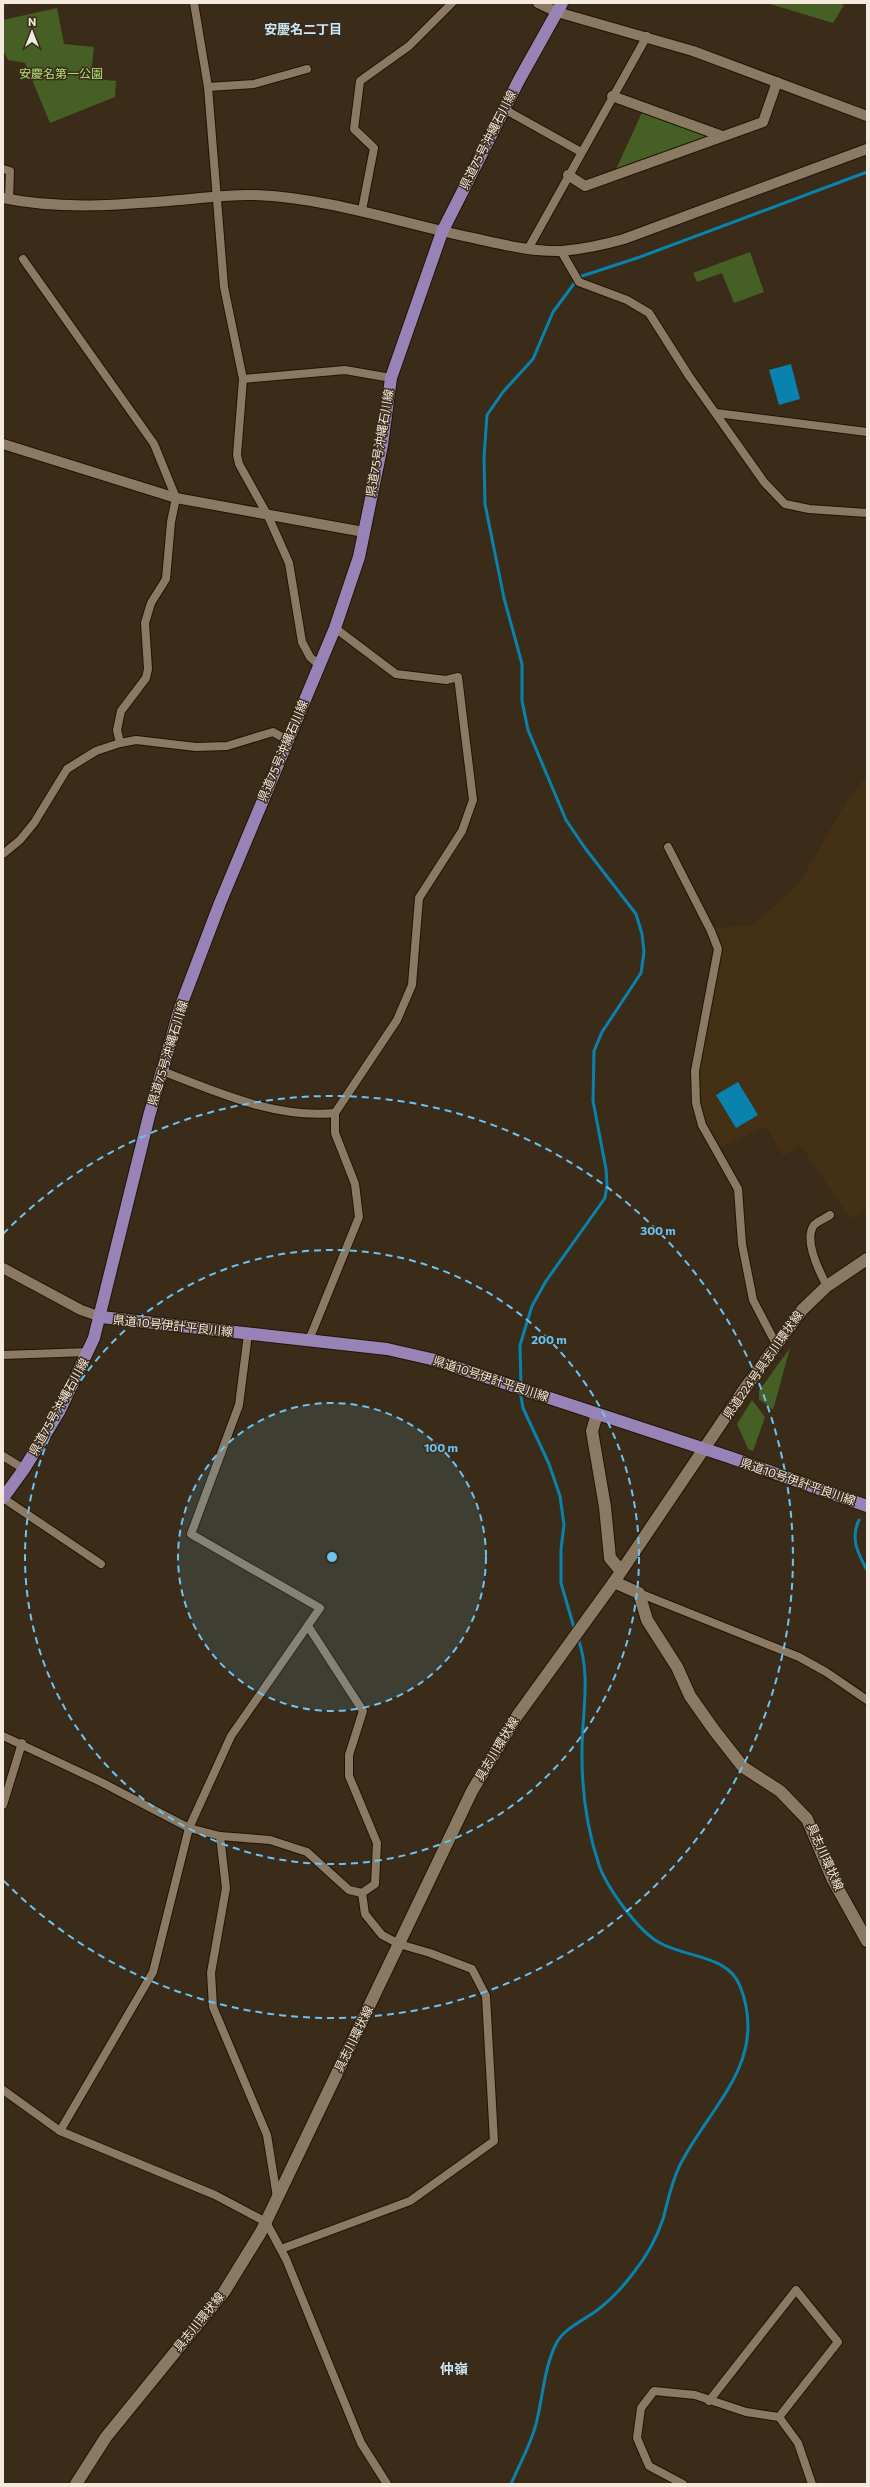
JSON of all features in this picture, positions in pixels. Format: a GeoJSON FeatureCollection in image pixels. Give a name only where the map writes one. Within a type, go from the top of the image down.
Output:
{"type":"FeatureCollection","features":[{"type":"Feature","properties":{"kind":"main road","name":"県道75号沖縄石川線"},"geometry":{"type":"LineString","coordinates":[[3,1498],[24,1469],[60,1410],[88,1352],[101,1317],[120,1230],[180,1008],[220,903],[335,628],[357,564],[382,445],[391,378],[442,232],[504,109],[560,8]]}},
{"type":"Feature","properties":{"kind":"main road","name":"県道224号具志川環状線"},"geometry":{"type":"LineString","coordinates":[[704,1449],[776,1344],[802,1310],[827,1286],[867,1259]]}},
{"type":"Feature","properties":{"kind":"main road","name":"県道10号伊計平良川線"},"geometry":{"type":"LineString","coordinates":[[101,1317],[387,1349],[431,1359],[704,1449],[867,1506]]}},
{"type":"Feature","properties":{"kind":"main road"},"geometry":{"type":"LineString","coordinates":[[597,1414],[592,1431],[604,1507],[610,1558],[621,1571]]}},
{"type":"Feature","properties":{"kind":"main road","name":"具志川環状線"},"geometry":{"type":"LineString","coordinates":[[76,2484],[106,2437],[224,2292],[266,2222],[472,1791],[492,1756],[541,1680],[614,1582],[704,1449]]}},
{"type":"Feature","properties":{"kind":"main road"},"geometry":{"type":"LineString","coordinates":[[614,1582],[639,1593]]}},
{"type":"Feature","properties":{"kind":"main road","name":"具志川環状線"},"geometry":{"type":"LineString","coordinates":[[639,1593],[647,1620],[677,1667],[690,1696],[714,1730],[743,1767],[780,1791],[807,1819],[832,1878],[867,1941]]}},
{"type":"Feature","properties":{"kind":"street"},"geometry":{"type":"LineString","coordinates":[[194,3],[208,87],[224,287],[242,379],[238,459],[242,472],[268,516],[289,563],[302,642],[310,658],[319,665]]}},
{"type":"Feature","properties":{"kind":"street"},"geometry":{"type":"LineString","coordinates":[[362,210],[374,148],[354,129],[360,81],[409,46],[452,3]]}},
{"type":"Feature","properties":{"kind":"street"},"geometry":{"type":"LineString","coordinates":[[538,3],[560,8],[647,36],[867,116]]}},
{"type":"Feature","properties":{"kind":"street"},"geometry":{"type":"LineString","coordinates":[[528,250],[568,175],[647,36]]}},
{"type":"Feature","properties":{"kind":"street"},"geometry":{"type":"LineString","coordinates":[[208,87],[254,84],[307,69]]}},
{"type":"Feature","properties":{"kind":"street"},"geometry":{"type":"LineString","coordinates":[[568,175],[585,186],[763,122],[777,82]]}},
{"type":"Feature","properties":{"kind":"street"},"geometry":{"type":"LineString","coordinates":[[612,96],[722,136]]}},
{"type":"Feature","properties":{"kind":"street"},"geometry":{"type":"LineString","coordinates":[[504,109],[581,152]]}},
{"type":"Feature","properties":{"kind":"street"},"geometry":{"type":"LineString","coordinates":[[3,169],[10,171],[6,198],[63,205],[116,204],[217,196],[254,195],[308,200],[362,210],[442,232],[528,250],[561,251],[593,248],[624,239],[867,149]]}},
{"type":"Feature","properties":{"kind":"street"},"geometry":{"type":"LineString","coordinates":[[561,251],[579,282],[627,300],[649,313],[689,376],[764,482],[784,504],[809,509],[867,513]]}},
{"type":"Feature","properties":{"kind":"street"},"geometry":{"type":"LineString","coordinates":[[23,258],[154,444],[176,498],[166,579],[151,604],[145,623],[148,669],[146,678],[122,711],[117,730],[120,743]]}},
{"type":"Feature","properties":{"kind":"street"},"geometry":{"type":"LineString","coordinates":[[242,379],[345,370],[391,378]]}},
{"type":"Feature","properties":{"kind":"street"},"geometry":{"type":"LineString","coordinates":[[716,413],[867,432]]}},
{"type":"Feature","properties":{"kind":"street"},"geometry":{"type":"LineString","coordinates":[[3,444],[176,498],[268,516],[364,532]]}},
{"type":"Feature","properties":{"kind":"street"},"geometry":{"type":"LineString","coordinates":[[309,1340],[359,1217],[355,1184],[335,1132],[335,1113],[397,1020],[412,985],[419,898],[462,831],[473,800],[458,677],[446,680],[396,674],[335,628]]}},
{"type":"Feature","properties":{"kind":"street"},"geometry":{"type":"LineString","coordinates":[[3,854],[20,840],[34,823],[67,769],[96,751],[120,743],[136,740],[196,747],[227,746],[273,732],[287,740]]}},
{"type":"Feature","properties":{"kind":"street"},"geometry":{"type":"LineString","coordinates":[[668,847],[711,931],[718,949],[695,1070],[696,1103],[702,1124],[738,1189],[742,1244],[753,1300],[776,1344]]}},
{"type":"Feature","properties":{"kind":"street"},"geometry":{"type":"LineString","coordinates":[[162,1071],[254,1105],[311,1115],[335,1113]]}},
{"type":"Feature","properties":{"kind":"street"},"geometry":{"type":"LineString","coordinates":[[827,1286],[813,1258],[811,1235],[814,1226],[830,1215]]}},
{"type":"Feature","properties":{"kind":"street"},"geometry":{"type":"LineString","coordinates":[[3,1268],[81,1310],[101,1317]]}},
{"type":"Feature","properties":{"kind":"street"},"geometry":{"type":"LineString","coordinates":[[60,2131],[153,1972],[189,1828],[231,1736],[320,1608],[191,1534],[239,1405],[248,1334]]}},
{"type":"Feature","properties":{"kind":"street"},"geometry":{"type":"LineString","coordinates":[[3,1355],[88,1352]]}},
{"type":"Feature","properties":{"kind":"street"},"geometry":{"type":"LineString","coordinates":[[3,1456],[24,1469]]}},
{"type":"Feature","properties":{"kind":"street"},"geometry":{"type":"LineString","coordinates":[[3,1498],[101,1564]]}},
{"type":"Feature","properties":{"kind":"street"},"geometry":{"type":"LineString","coordinates":[[639,1593],[799,1657],[867,1700]]}},
{"type":"Feature","properties":{"kind":"street"},"geometry":{"type":"LineString","coordinates":[[3,1736],[22,1743],[189,1828],[220,1836],[270,1840],[307,1852],[349,1890],[362,1893],[374,1884],[377,1842],[349,1776],[349,1756],[363,1711],[308,1626]]}},
{"type":"Feature","properties":{"kind":"street"},"geometry":{"type":"LineString","coordinates":[[3,1805],[22,1743]]}},
{"type":"Feature","properties":{"kind":"street"},"geometry":{"type":"LineString","coordinates":[[220,1836],[226,1888],[211,1973],[213,2007],[267,2135],[277,2198]]}},
{"type":"Feature","properties":{"kind":"street"},"geometry":{"type":"LineString","coordinates":[[281,2249],[410,2201],[494,2141],[486,1996],[472,1969],[430,1953],[399,1944],[382,1935],[365,1914],[362,1893]]}},
{"type":"Feature","properties":{"kind":"street"},"geometry":{"type":"LineString","coordinates":[[3,2090],[60,2131],[215,2196],[266,2222],[281,2249],[361,2444],[387,2484]]}},
{"type":"Feature","properties":{"kind":"street"},"geometry":{"type":"LineString","coordinates":[[709,2401],[796,2290],[838,2342],[778,2417]]}},
{"type":"Feature","properties":{"kind":"street"},"geometry":{"type":"LineString","coordinates":[[683,2484],[649,2466],[637,2438],[641,2408],[654,2390],[695,2395],[709,2401],[746,2412],[778,2417],[798,2443],[812,2484]]}},
{"type":"Feature","properties":{"kind":"shaded area"},"geometry":{"type":"Polygon","coordinates":[[[864,779],[867,781],[867,1209],[851,1219],[800,1145],[783,1156],[766,1127],[719,1148],[706,1125],[699,1103],[699,1071],[721,955],[715,928],[753,925],[799,883],[850,796],[864,779]]]}},
{"type":"Feature","properties":{"kind":"green space"},"geometry":{"type":"Polygon","coordinates":[[[767,3],[840,3],[844,5],[833,23],[767,3]]]}},
{"type":"Feature","properties":{"kind":"green space","name":"安慶名第一公園"},"geometry":{"type":"Polygon","coordinates":[[[57,8],[64,44],[94,47],[91,74],[96,79],[116,81],[115,97],[50,123],[25,63],[8,60],[3,50],[3,20],[57,8]]]}},
{"type":"Feature","properties":{"kind":"green space"},"geometry":{"type":"Polygon","coordinates":[[[644,108],[722,136],[613,176],[644,108]]]}},
{"type":"Feature","properties":{"kind":"green space"},"geometry":{"type":"Polygon","coordinates":[[[750,252],[764,292],[734,303],[722,273],[697,282],[693,273],[750,252]]]}},
{"type":"Feature","properties":{"kind":"green space"},"geometry":{"type":"Polygon","coordinates":[[[790,1348],[773,1410],[759,1399],[759,1391],[790,1348]]]}},
{"type":"Feature","properties":{"kind":"green space"},"geometry":{"type":"Polygon","coordinates":[[[752,1400],[765,1417],[753,1451],[748,1449],[737,1424],[752,1400]]]}},
{"type":"Feature","properties":{"kind":"water"},"geometry":{"type":"Polygon","coordinates":[[[791,364],[800,399],[779,405],[769,370],[791,364]]]}},
{"type":"Feature","properties":{"kind":"water"},"geometry":{"type":"Polygon","coordinates":[[[738,1082],[758,1115],[736,1128],[716,1095],[738,1082]]]}},
{"type":"Feature","properties":{"kind":"waterway"},"geometry":{"type":"LineString","coordinates":[[521,1386],[520,1345],[532,1306],[546,1281],[605,1198],[607,1185],[606,1169],[593,1101],[594,1051],[602,1032],[641,973],[644,952],[642,934],[636,914],[585,848],[566,820],[528,730],[522,701],[522,664],[504,598],[485,504],[484,457],[487,415],[503,392],[533,359],[553,312],[579,277],[640,257],[867,172]]}},
{"type":"Feature","properties":{"kind":"waterway"},"geometry":{"type":"LineString","coordinates":[[520,1391],[523,1408],[549,1464],[560,1496],[564,1525],[561,1549],[561,1583],[575,1631]]}},
{"type":"Feature","properties":{"kind":"waterway"},"geometry":{"type":"LineString","coordinates":[[859,1520],[856,1527],[855,1540],[858,1552],[867,1570]]}},
{"type":"Feature","properties":{"kind":"waterway"},"geometry":{"type":"LineString","coordinates":[[511,2484],[534,2432],[546,2372],[557,2342],[560,2337],[570,2328],[596,2311],[612,2298],[630,2278],[647,2253],[661,2226],[676,2173],[691,2145],[732,2082],[742,2061],[747,2038],[747,2013],[740,1986],[734,1976],[726,1968],[717,1963],[706,1958],[671,1948],[652,1937],[634,1920],[616,1897],[603,1875],[595,1852],[589,1826],[583,1784],[582,1742],[585,1683],[582,1653],[578,1638]]}},
{"type":"Feature","properties":{"kind":"district","name":"安慶名二丁目"},"geometry":{"type":"Point","coordinates":[303,29]}},
{"type":"Feature","properties":{"kind":"district","name":"仲嶺"},"geometry":{"type":"Point","coordinates":[454,2369]}}]}
